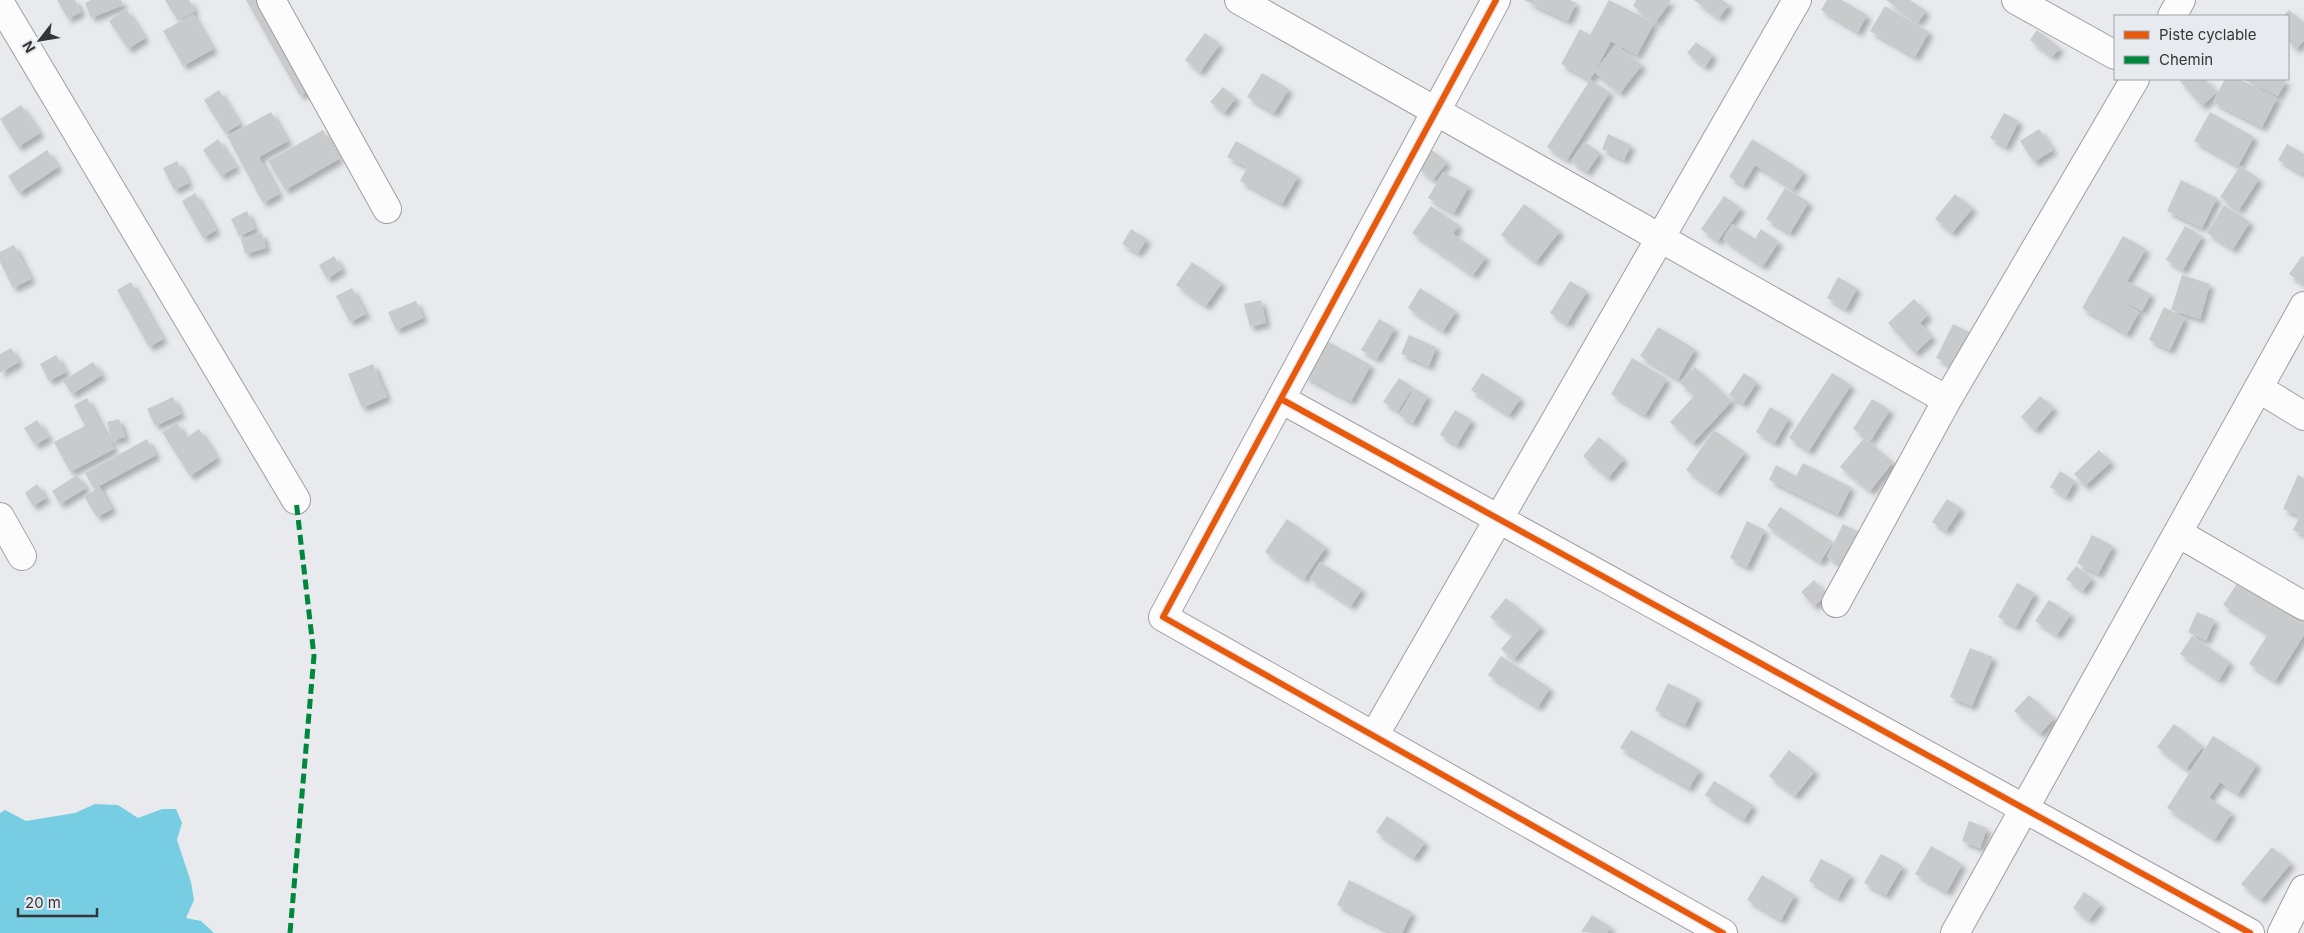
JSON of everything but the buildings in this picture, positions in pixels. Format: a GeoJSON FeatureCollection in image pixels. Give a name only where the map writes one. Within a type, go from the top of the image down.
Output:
{"type":"FeatureCollection","features":[{"type":"Feature","properties":{"kind":"street"},"geometry":{"type":"LineString","coordinates":[[271,0],[386,209]]}},
{"type":"Feature","properties":{"kind":"street"},"geometry":{"type":"LineString","coordinates":[[1239,0],[1947,400]]}},
{"type":"Feature","properties":{"kind":"street"},"geometry":{"type":"LineString","coordinates":[[1496,0],[1163,616],[1723,933]]}},
{"type":"Feature","properties":{"kind":"street"},"geometry":{"type":"LineString","coordinates":[[1374,736],[1797,0]]}},
{"type":"Feature","properties":{"kind":"street"},"geometry":{"type":"LineString","coordinates":[[2016,0],[2114,54]]}},
{"type":"Feature","properties":{"kind":"street"},"geometry":{"type":"LineString","coordinates":[[2173,15],[2181,0]]}},
{"type":"Feature","properties":{"kind":"street"},"geometry":{"type":"LineString","coordinates":[[0,3],[296,500]]}},
{"type":"Feature","properties":{"kind":"street"},"geometry":{"type":"LineString","coordinates":[[1836,603],[1947,400],[2134,80]]}},
{"type":"Feature","properties":{"kind":"street"},"geometry":{"type":"LineString","coordinates":[[1955,933],[2304,306]]}},
{"type":"Feature","properties":{"kind":"street"},"geometry":{"type":"LineString","coordinates":[[2258,388],[2304,416]]}},
{"type":"Feature","properties":{"kind":"street"},"geometry":{"type":"LineString","coordinates":[[1281,399],[2250,933]]}},
{"type":"Feature","properties":{"kind":"street"},"geometry":{"type":"LineString","coordinates":[[0,517],[22,556]]}},
{"type":"Feature","properties":{"kind":"street"},"geometry":{"type":"LineString","coordinates":[[2178,534],[2304,606]]}},
{"type":"Feature","properties":{"kind":"street"},"geometry":{"type":"LineString","coordinates":[[2282,933],[2304,890]]}},
{"type":"Feature","properties":{"kind":"water"},"geometry":{"type":"Polygon","coordinates":[[[95,804],[118,805],[138,818],[162,809],[176,809],[182,823],[177,840],[191,882],[194,900],[186,918],[201,921],[214,933],[0,933],[0,813],[5,810],[26,821],[75,813],[95,804]]]}},
{"type":"Feature","properties":{"kind":"marked path"},"geometry":{"type":"LineString","coordinates":[[290,933],[314,656],[296,500]]}},
{"type":"Feature","properties":{"kind":"cycle path"},"geometry":{"type":"LineString","coordinates":[[1496,0],[1163,617],[1723,933]]}},
{"type":"Feature","properties":{"kind":"cycle path"},"geometry":{"type":"LineString","coordinates":[[1281,399],[2250,933]]}}]}
